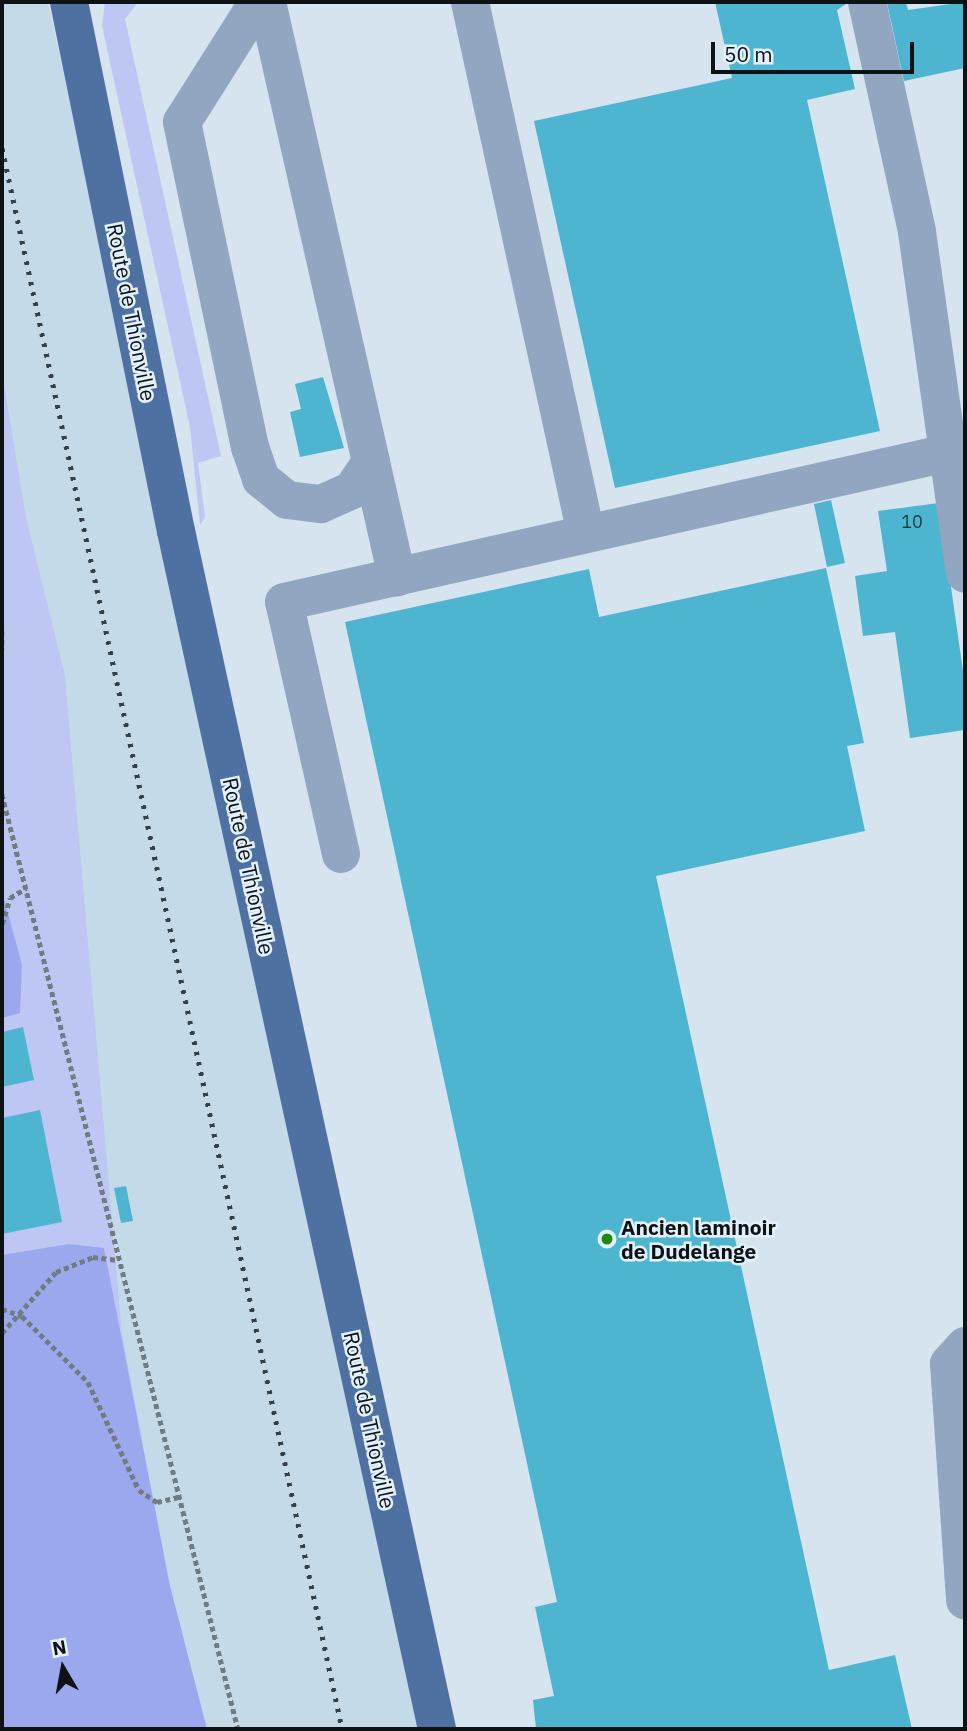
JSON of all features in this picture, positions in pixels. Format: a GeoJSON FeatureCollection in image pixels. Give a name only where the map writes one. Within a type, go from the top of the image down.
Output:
{"type":"FeatureCollection","features":[{"type":"Feature","properties":{"kind":"main road","name":"Route de Thionville"},"geometry":{"type":"LineString","coordinates":[[69,2],[176,531],[437,1729]]}},
{"type":"Feature","properties":{"kind":"lane"},"geometry":{"type":"LineString","coordinates":[[258,2],[181,122],[250,447],[261,479],[287,500],[310,503],[352,490],[370,462]]}},
{"type":"Feature","properties":{"kind":"lane"},"geometry":{"type":"LineString","coordinates":[[267,2],[397,577]]}},
{"type":"Feature","properties":{"kind":"lane"},"geometry":{"type":"LineString","coordinates":[[470,2],[586,534]]}},
{"type":"Feature","properties":{"kind":"lane"},"geometry":{"type":"LineString","coordinates":[[867,2],[917,232],[957,451],[965,574]]}},
{"type":"Feature","properties":{"kind":"lane"},"geometry":{"type":"LineString","coordinates":[[341,854],[284,602],[957,451]]}},
{"type":"Feature","properties":{"kind":"lane"},"geometry":{"type":"LineString","coordinates":[[965,1346],[949,1364],[965,1600]]}},
{"type":"Feature","properties":{"kind":"path"},"geometry":{"type":"LineString","coordinates":[[2,631],[2,650]]}},
{"type":"Feature","properties":{"kind":"path"},"geometry":{"type":"LineString","coordinates":[[2,794],[238,1729]]}},
{"type":"Feature","properties":{"kind":"path"},"geometry":{"type":"LineString","coordinates":[[2,924],[10,898],[26,888]]}},
{"type":"Feature","properties":{"kind":"path"},"geometry":{"type":"LineString","coordinates":[[2,1333],[22,1317],[56,1272],[75,1261],[118,1260]]}},
{"type":"Feature","properties":{"kind":"path"},"geometry":{"type":"LineString","coordinates":[[2,1309],[22,1317],[88,1382],[139,1490],[157,1502],[178,1497]]}},
{"type":"Feature","properties":{"kind":"shaded area"},"geometry":{"type":"Polygon","coordinates":[[[2,2],[48,2],[422,1729],[207,1729],[170,1587],[122,1333],[65,675],[26,517],[2,371],[2,2]]]}},
{"type":"Feature","properties":{"kind":"shaded area"},"geometry":{"type":"Polygon","coordinates":[[[105,2],[138,2],[125,19],[221,456],[198,463],[205,517],[200,525],[190,427],[102,26],[105,2]]]}},
{"type":"Feature","properties":{"kind":"shaded area"},"geometry":{"type":"Polygon","coordinates":[[[2,371],[26,517],[65,675],[122,1333],[170,1586],[207,1729],[2,1729],[2,371]]]}},
{"type":"Feature","properties":{"kind":"shaded area"},"geometry":{"type":"Polygon","coordinates":[[[2,891],[22,965],[20,1013],[2,1018],[2,891]]]}},
{"type":"Feature","properties":{"kind":"shaded area"},"geometry":{"type":"Polygon","coordinates":[[[69,1244],[104,1248],[170,1586],[207,1729],[2,1729],[2,1255],[69,1244]]]}},
{"type":"Feature","properties":{"kind":"building"},"geometry":{"type":"Polygon","coordinates":[[[715,2],[849,2],[837,10],[855,89],[807,100],[880,431],[615,488],[534,121],[732,78],[715,2]]]}},
{"type":"Feature","properties":{"kind":"building"},"geometry":{"type":"Polygon","coordinates":[[[906,2],[908,10],[965,2],[965,68],[904,81],[887,3],[906,2]]]}},
{"type":"Feature","properties":{"kind":"building"},"geometry":{"type":"Polygon","coordinates":[[[323,377],[344,448],[300,457],[290,412],[301,409],[295,384],[323,377]]]}},
{"type":"Feature","properties":{"kind":"building"},"geometry":{"type":"Polygon","coordinates":[[[831,500],[845,563],[827,567],[814,504],[831,500]]]}},
{"type":"Feature","properties":{"kind":"building"},"geometry":{"type":"Polygon","coordinates":[[[939,503],[965,685],[965,730],[910,738],[895,632],[863,636],[855,576],[887,571],[878,511],[939,503]]]}},
{"type":"Feature","properties":{"kind":"building","name":"Ancien laminoir de Dudelange"},"geometry":{"type":"Polygon","coordinates":[[[826,568],[864,743],[847,746],[865,831],[656,876],[829,1670],[895,1655],[912,1729],[536,1729],[533,1700],[554,1696],[535,1607],[557,1602],[345,622],[589,569],[599,617],[826,568]]]}},
{"type":"Feature","properties":{"kind":"building"},"geometry":{"type":"Polygon","coordinates":[[[23,1027],[34,1080],[2,1087],[2,1032],[23,1027]]]}},
{"type":"Feature","properties":{"kind":"building"},"geometry":{"type":"Polygon","coordinates":[[[40,1110],[62,1222],[2,1234],[2,1118],[40,1110]]]}},
{"type":"Feature","properties":{"kind":"building"},"geometry":{"type":"Polygon","coordinates":[[[126,1186],[133,1221],[121,1223],[114,1188],[126,1186]]]}},
{"type":"Feature","properties":{"kind":"railway"},"geometry":{"type":"LineString","coordinates":[[2,148],[342,1729]]}},
{"type":"Feature","properties":{"kind":"place","name":"Ancien laminoir de Dudelange"},"geometry":{"type":"Point","coordinates":[607,1239]}}]}
